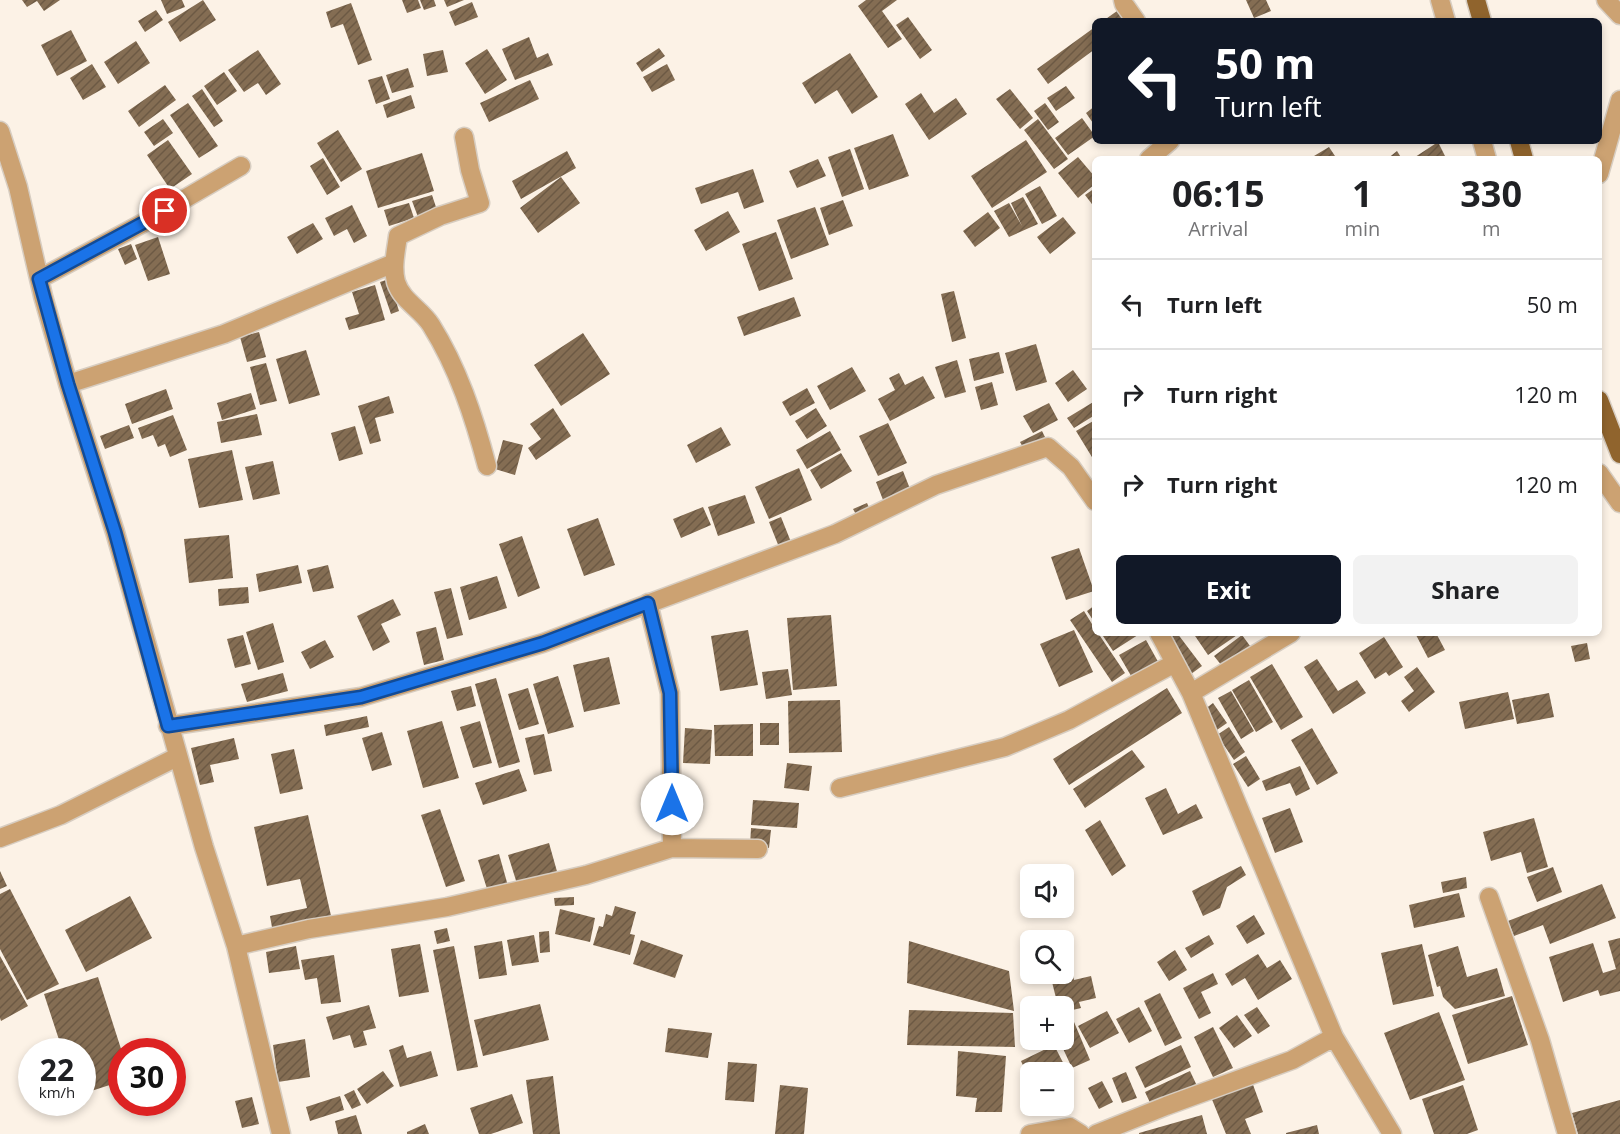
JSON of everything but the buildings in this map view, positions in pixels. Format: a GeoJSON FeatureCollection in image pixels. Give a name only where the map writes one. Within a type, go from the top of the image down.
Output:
{"type":"FeatureCollection","features":[{"type":"Feature","properties":{"kind":"main road"},"geometry":{"type":"LineString","coordinates":[[1476,0],[1481,18]]}},
{"type":"Feature","properties":{"kind":"main road"},"geometry":{"type":"LineString","coordinates":[[1602,407],[1620,454]]}},
{"type":"Feature","properties":{"kind":"street"},"geometry":{"type":"LineString","coordinates":[[1123,0],[1134,18]]}},
{"type":"Feature","properties":{"kind":"street"},"geometry":{"type":"LineString","coordinates":[[1440,0],[1445,18]]}},
{"type":"Feature","properties":{"kind":"street"},"geometry":{"type":"LineString","coordinates":[[1606,0],[1620,15]]}},
{"type":"Feature","properties":{"kind":"street"},"geometry":{"type":"LineString","coordinates":[[1602,163],[1620,100]]}},
{"type":"Feature","properties":{"kind":"street"},"geometry":{"type":"LineString","coordinates":[[0,131],[18,187],[39,279],[68,384],[115,532],[177,757],[236,946],[281,1134]]}},
{"type":"Feature","properties":{"kind":"street"},"geometry":{"type":"LineString","coordinates":[[464,137],[470,170],[480,203],[440,216],[398,236],[394,263],[396,283],[407,301],[429,322],[450,360],[474,418],[487,466]]}},
{"type":"Feature","properties":{"kind":"street"},"geometry":{"type":"LineString","coordinates":[[1152,156],[1166,144]]}},
{"type":"Feature","properties":{"kind":"street"},"geometry":{"type":"LineString","coordinates":[[39,279],[145,222],[241,166]]}},
{"type":"Feature","properties":{"kind":"street"},"geometry":{"type":"LineString","coordinates":[[68,384],[225,334],[394,263]]}},
{"type":"Feature","properties":{"kind":"street"},"geometry":{"type":"LineString","coordinates":[[168,726],[361,697],[543,643],[835,534],[936,486],[1048,447],[1071,467],[1092,497]]}},
{"type":"Feature","properties":{"kind":"street"},"geometry":{"type":"LineString","coordinates":[[1602,477],[1620,503]]}},
{"type":"Feature","properties":{"kind":"street"},"geometry":{"type":"LineString","coordinates":[[648,603],[670,693],[672,848]]}},
{"type":"Feature","properties":{"kind":"street"},"geometry":{"type":"LineString","coordinates":[[1161,636],[1191,693],[1334,1037],[1392,1134]]}},
{"type":"Feature","properties":{"kind":"street"},"geometry":{"type":"LineString","coordinates":[[1191,693],[1286,636]]}},
{"type":"Feature","properties":{"kind":"street"},"geometry":{"type":"LineString","coordinates":[[840,788],[1005,747],[1069,720],[1175,663]]}},
{"type":"Feature","properties":{"kind":"street"},"geometry":{"type":"LineString","coordinates":[[0,838],[61,815],[177,757]]}},
{"type":"Feature","properties":{"kind":"street"},"geometry":{"type":"LineString","coordinates":[[236,946],[309,929],[447,907],[586,875],[672,848],[758,849]]}},
{"type":"Feature","properties":{"kind":"street"},"geometry":{"type":"LineString","coordinates":[[1489,897],[1540,1040],[1567,1134]]}},
{"type":"Feature","properties":{"kind":"street"},"geometry":{"type":"LineString","coordinates":[[1096,1134],[1292,1060],[1334,1037]]}},
{"type":"Feature","properties":{"kind":"street"},"geometry":{"type":"LineString","coordinates":[[1030,1134],[1070,1127],[1081,1134]]}},
{"type":"Feature","properties":{"kind":"route"},"geometry":{"type":"LineString","coordinates":[[165,211],[39,279],[68,384],[115,532],[168,726],[361,697],[543,643],[648,603],[670,693],[672,804]]}}]}
